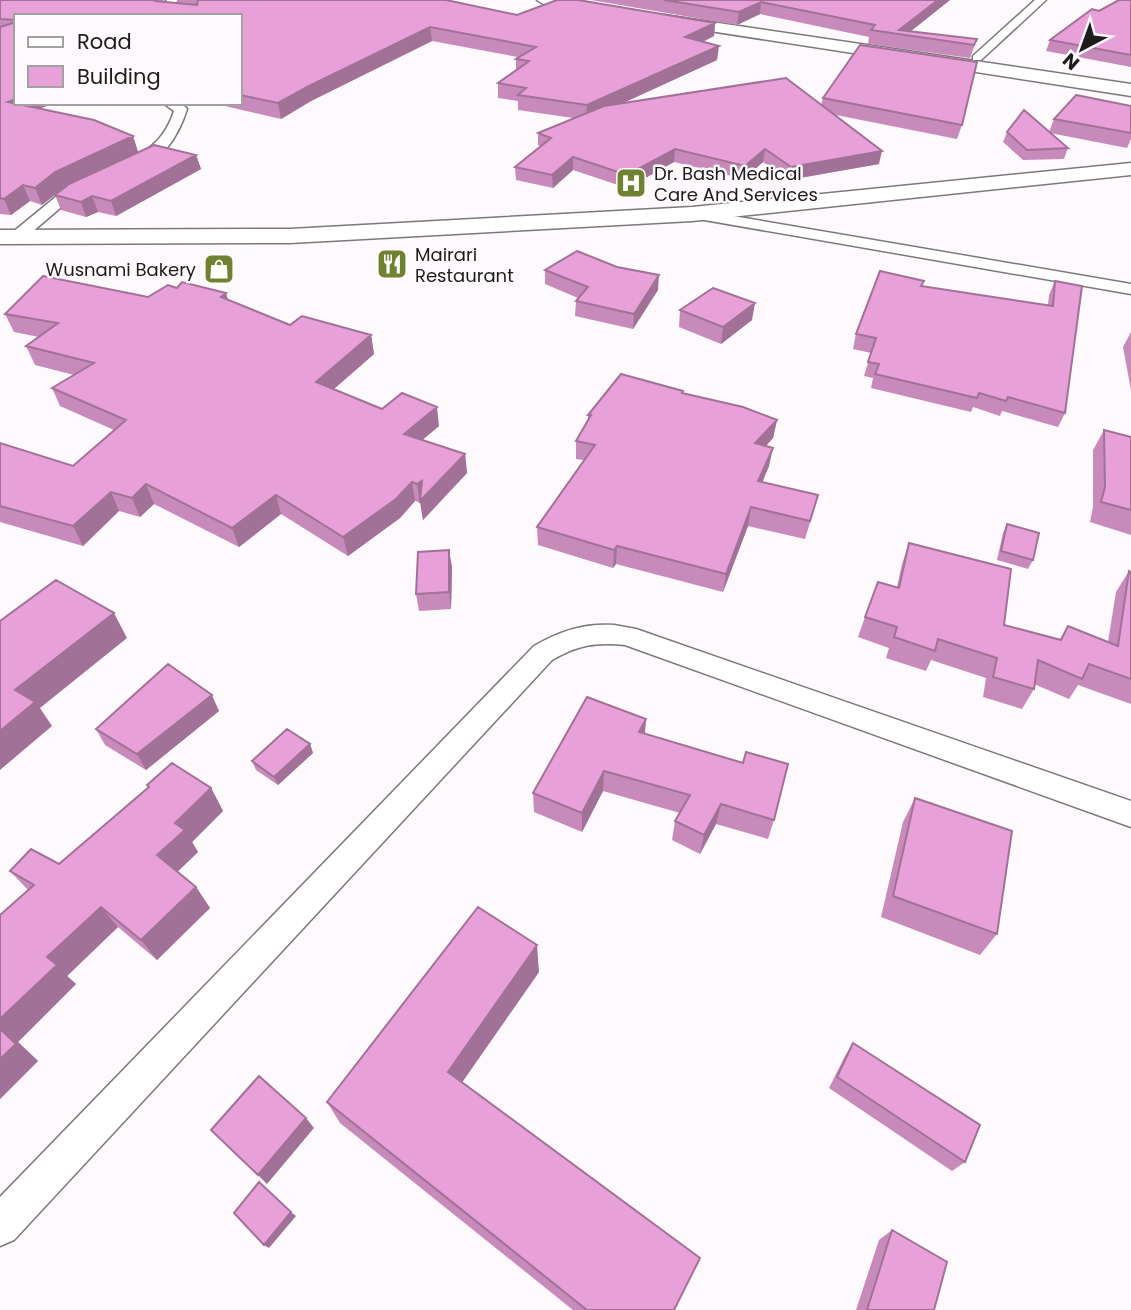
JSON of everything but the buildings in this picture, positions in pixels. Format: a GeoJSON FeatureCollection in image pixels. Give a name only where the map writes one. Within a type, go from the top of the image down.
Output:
{"type":"FeatureCollection","features":[{"type":"Feature","properties":{"kind":"main road"},"geometry":{"type":"LineString","coordinates":[[592,0],[636,12],[1131,90]]}},
{"type":"Feature","properties":{"kind":"main road"},"geometry":{"type":"LineString","coordinates":[[556,1],[1131,80]]}},
{"type":"Feature","properties":{"kind":"main road"},"geometry":{"type":"LineString","coordinates":[[10,236],[225,238],[692,214],[1131,169]]}},
{"type":"Feature","properties":{"kind":"street"},"geometry":{"type":"LineString","coordinates":[[173,0],[163,10],[197,10],[195,14]]}},
{"type":"Feature","properties":{"kind":"street"},"geometry":{"type":"LineString","coordinates":[[977,58],[1041,0]]}},
{"type":"Feature","properties":{"kind":"street"},"geometry":{"type":"LineString","coordinates":[[10,236],[68,194],[162,149],[171,138],[181,109],[173,105]]}},
{"type":"Feature","properties":{"kind":"street"},"geometry":{"type":"LineString","coordinates":[[692,214],[1131,289]]}},
{"type":"Feature","properties":{"kind":"street"},"geometry":{"type":"LineString","coordinates":[[0,1226],[543,653],[566,639],[595,631],[627,636],[1131,814]]}},
{"type":"Feature","properties":{"kind":"place","name":"Dr. Bash Medical Care And Services"},"geometry":{"type":"Point","coordinates":[631,183]}},
{"type":"Feature","properties":{"kind":"place","name":"Mairari Restaurant"},"geometry":{"type":"Point","coordinates":[392,264]}},
{"type":"Feature","properties":{"kind":"place","name":"Wusnami Bakery"},"geometry":{"type":"Point","coordinates":[219,269]}}]}
